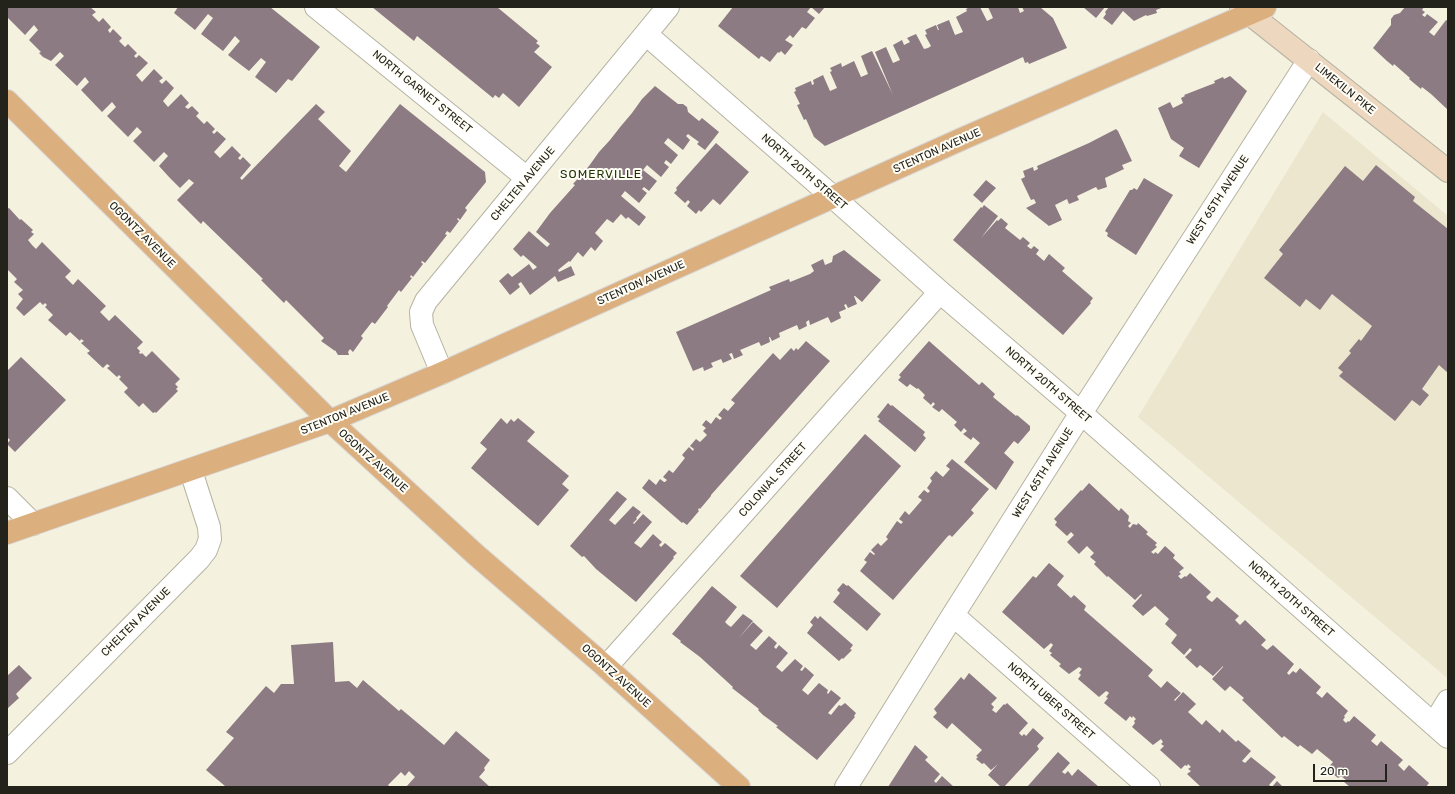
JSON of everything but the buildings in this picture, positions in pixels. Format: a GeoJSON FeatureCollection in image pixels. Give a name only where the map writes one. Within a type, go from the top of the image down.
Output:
{"type":"FeatureCollection","features":[{"type":"Feature","properties":{"kind":"main road","name":"STENTON AVENUE"},"geometry":{"type":"LineString","coordinates":[[7,533],[330,422],[1252,9]]}},
{"type":"Feature","properties":{"kind":"main road","name":"OGONTZ AVENUE"},"geometry":{"type":"LineString","coordinates":[[7,101],[330,422],[475,554],[606,667],[739,787]]}},
{"type":"Feature","properties":{"kind":"street","name":"NORTH GARNET STREET"},"geometry":{"type":"LineString","coordinates":[[316,7],[527,178]]}},
{"type":"Feature","properties":{"kind":"street","name":"CHELTEN AVENUE"},"geometry":{"type":"LineString","coordinates":[[442,373],[422,325],[421,312],[426,301],[647,35],[668,7]]}},
{"type":"Feature","properties":{"kind":"street","name":"LIMEKILN PIKE"},"geometry":{"type":"LineString","coordinates":[[1252,9],[1309,60],[1448,172]]}},
{"type":"Feature","properties":{"kind":"street","name":"NORTH 20TH STREET"},"geometry":{"type":"LineString","coordinates":[[647,35],[940,292],[1081,413],[1441,730]]}},
{"type":"Feature","properties":{"kind":"street","name":"WEST 65TH AVENUE"},"geometry":{"type":"LineString","coordinates":[[846,787],[1081,413],[1309,60]]}},
{"type":"Feature","properties":{"kind":"street","name":"COLONIAL STREET"},"geometry":{"type":"LineString","coordinates":[[606,667],[940,292]]}},
{"type":"Feature","properties":{"kind":"street","name":"CHELTEN AVENUE"},"geometry":{"type":"LineString","coordinates":[[7,753],[199,559],[206,550],[210,539],[209,526],[191,471]]}},
{"type":"Feature","properties":{"kind":"street"},"geometry":{"type":"LineString","coordinates":[[7,498],[33,524]]}},
{"type":"Feature","properties":{"kind":"street","name":"NORTH UBER STREET"},"geometry":{"type":"LineString","coordinates":[[953,615],[1150,787]]}},
{"type":"Feature","properties":{"kind":"street"},"geometry":{"type":"LineString","coordinates":[[1441,730],[1448,701]]}},
{"type":"Feature","properties":{"kind":"shaded area"},"geometry":{"type":"Polygon","coordinates":[[[1323,112],[1448,216],[1448,674],[1446,677],[1138,417],[1323,112]]]}},
{"type":"Feature","properties":{"kind":"district","name":"SOMERVILLE"},"geometry":{"type":"Point","coordinates":[601,175]}}]}
